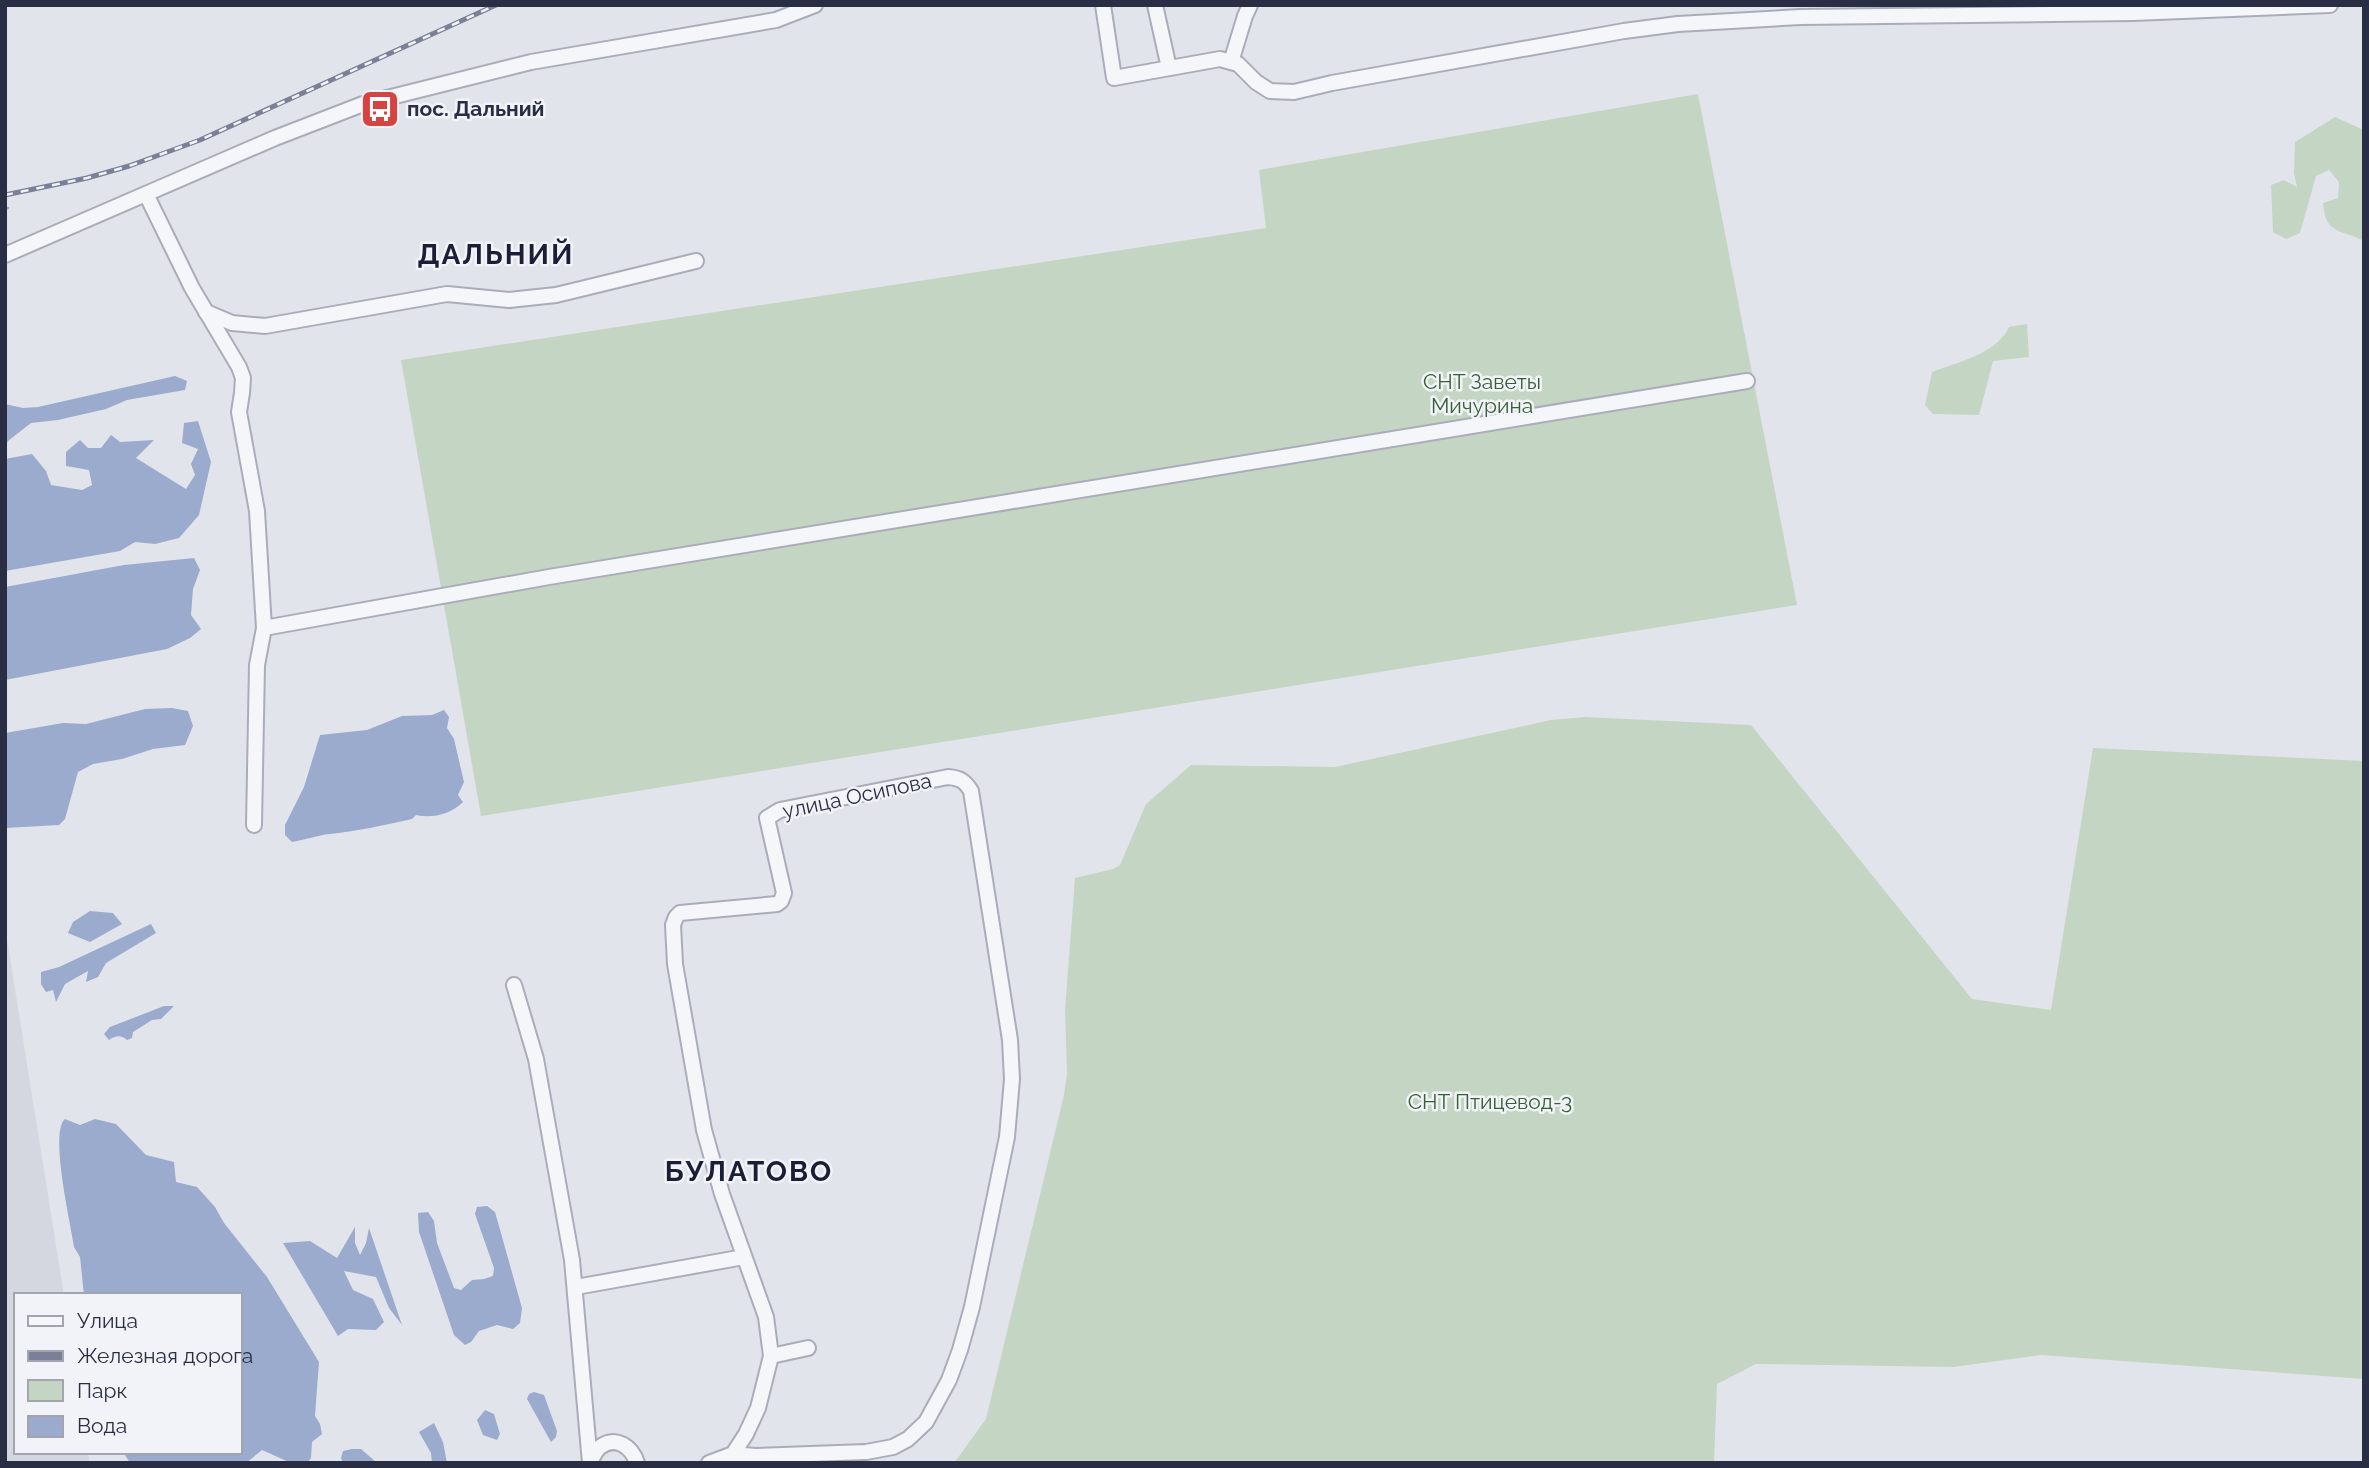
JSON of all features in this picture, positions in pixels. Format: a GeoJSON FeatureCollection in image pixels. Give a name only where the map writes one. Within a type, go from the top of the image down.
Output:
{"type":"FeatureCollection","features":[{"type":"Feature","properties":{"kind":"street"},"geometry":{"type":"LineString","coordinates":[[5,255],[275,138],[363,104],[543,60],[776,20],[815,5]]}},
{"type":"Feature","properties":{"kind":"street"},"geometry":{"type":"LineString","coordinates":[[1102,5],[1114,78],[1220,59],[1238,64],[1256,82],[1270,90],[1294,92],[1624,31],[1678,24],[1800,17],[2119,13],[2330,5]]}},
{"type":"Feature","properties":{"kind":"street"},"geometry":{"type":"LineString","coordinates":[[1155,5],[1169,68]]}},
{"type":"Feature","properties":{"kind":"street"},"geometry":{"type":"LineString","coordinates":[[1235,5],[1242,24]]}},
{"type":"Feature","properties":{"kind":"street"},"geometry":{"type":"LineString","coordinates":[[1231,62],[1250,5]]}},
{"type":"Feature","properties":{"kind":"street"},"geometry":{"type":"LineString","coordinates":[[146,194],[243,378],[239,412],[257,511],[264,628],[257,665],[254,825]]}},
{"type":"Feature","properties":{"kind":"street"},"geometry":{"type":"LineString","coordinates":[[206,312],[232,323],[265,326],[447,294],[509,300],[556,295],[696,261]]}},
{"type":"Feature","properties":{"kind":"street"},"geometry":{"type":"LineString","coordinates":[[264,628],[535,579],[1748,381]]}},
{"type":"Feature","properties":{"kind":"street","name":"улица Осипова"},"geometry":{"type":"LineString","coordinates":[[709,1463],[733,1454],[755,1457],[866,1452],[893,1447],[908,1439],[926,1422],[949,1380],[960,1350],[972,1307],[1007,1137],[1012,1079],[1010,1040],[971,792],[967,784],[958,778],[948,777],[780,810],[767,818],[783,893],[781,901],[777,904],[680,914],[673,925],[675,964],[704,1130],[722,1194],[766,1317],[771,1356],[758,1408],[733,1454]]}},
{"type":"Feature","properties":{"kind":"street"},"geometry":{"type":"LineString","coordinates":[[514,985],[536,1059],[576,1287],[590,1462]]}},
{"type":"Feature","properties":{"kind":"street"},"geometry":{"type":"LineString","coordinates":[[576,1287],[744,1257]]}},
{"type":"Feature","properties":{"kind":"street"},"geometry":{"type":"LineString","coordinates":[[771,1356],[808,1348]]}},
{"type":"Feature","properties":{"kind":"street"},"geometry":{"type":"LineString","coordinates":[[590,1462],[599,1448],[611,1442],[623,1444],[634,1452],[637,1463]]}},
{"type":"Feature","properties":{"kind":"shaded area"},"geometry":{"type":"Polygon","coordinates":[[[5,927],[64,1293],[14,1293],[14,1454],[88,1454],[90,1463],[5,1463],[5,927]]]}},
{"type":"Feature","properties":{"kind":"green space","name":"СНТ Заветы Мичурина"},"geometry":{"type":"Polygon","coordinates":[[[1698,94],[1797,605],[481,816],[401,360],[1266,228],[1259,170],[1698,94]]]}},
{"type":"Feature","properties":{"kind":"green space"},"geometry":{"type":"Polygon","coordinates":[[[2335,117],[2364,130],[2364,241],[2336,230],[2327,221],[2323,203],[2338,198],[2339,182],[2329,170],[2316,176],[2300,233],[2286,239],[2273,232],[2271,185],[2284,180],[2297,187],[2294,173],[2295,142],[2335,117]]]}},
{"type":"Feature","properties":{"kind":"green space"},"geometry":{"type":"Polygon","coordinates":[[[2027,324],[2029,357],[1993,361],[1979,415],[1933,414],[1925,405],[1932,372],[1986,350],[2004,336],[2009,327],[2027,324]]]}},
{"type":"Feature","properties":{"kind":"green space","name":"СНТ Птицевод-3"},"geometry":{"type":"Polygon","coordinates":[[[1585,717],[1751,725],[1972,999],[2051,1010],[2093,748],[2364,761],[2364,1379],[2041,1355],[1953,1367],[1756,1364],[1717,1384],[1714,1463],[954,1463],[986,1419],[1064,1095],[1067,1074],[1065,1010],[1075,878],[1120,865],[1146,804],[1191,765],[1335,767],[1551,720],[1585,717]]]}},
{"type":"Feature","properties":{"kind":"water"},"geometry":{"type":"Polygon","coordinates":[[[175,376],[187,381],[185,390],[127,400],[106,409],[58,420],[31,423],[8,441],[5,447],[5,404],[23,408],[38,407],[175,376]]]}},
{"type":"Feature","properties":{"kind":"water"},"geometry":{"type":"Polygon","coordinates":[[[198,421],[211,462],[199,515],[179,538],[155,544],[135,542],[120,551],[5,571],[5,459],[32,454],[46,471],[51,485],[82,490],[92,485],[89,470],[66,466],[66,452],[80,440],[88,448],[101,448],[111,435],[120,442],[154,440],[136,458],[186,489],[195,475],[191,464],[198,449],[182,443],[184,423],[198,421]]]}},
{"type":"Feature","properties":{"kind":"water"},"geometry":{"type":"Polygon","coordinates":[[[194,558],[200,570],[193,589],[191,615],[201,629],[190,638],[167,649],[5,680],[5,587],[124,565],[194,558]]]}},
{"type":"Feature","properties":{"kind":"water"},"geometry":{"type":"Polygon","coordinates":[[[172,708],[188,711],[193,726],[185,745],[153,749],[122,759],[93,764],[78,772],[65,819],[59,825],[5,828],[5,733],[63,723],[86,724],[145,709],[172,708]]]}},
{"type":"Feature","properties":{"kind":"water"},"geometry":{"type":"Polygon","coordinates":[[[444,710],[449,717],[447,728],[454,739],[464,782],[458,795],[463,802],[453,810],[428,816],[416,815],[412,819],[292,842],[285,835],[285,825],[304,787],[320,735],[367,730],[402,716],[432,715],[444,710]]]}},
{"type":"Feature","properties":{"kind":"water"},"geometry":{"type":"Polygon","coordinates":[[[90,911],[113,913],[122,924],[90,942],[68,933],[73,922],[90,911]]]}},
{"type":"Feature","properties":{"kind":"water"},"geometry":{"type":"Polygon","coordinates":[[[151,924],[156,933],[106,963],[98,977],[86,982],[88,971],[65,984],[56,1002],[53,990],[46,992],[41,984],[41,972],[59,967],[151,924]]]}},
{"type":"Feature","properties":{"kind":"water"},"geometry":{"type":"Polygon","coordinates":[[[164,1006],[174,1006],[161,1019],[152,1020],[133,1032],[132,1038],[127,1040],[118,1036],[109,1040],[104,1034],[110,1027],[164,1006]]]}},
{"type":"Feature","properties":{"kind":"water"},"geometry":{"type":"Polygon","coordinates":[[[65,1119],[80,1125],[95,1119],[116,1124],[146,1155],[174,1162],[176,1182],[197,1187],[267,1277],[319,1362],[315,1416],[322,1434],[312,1442],[311,1458],[307,1463],[291,1463],[262,1450],[246,1463],[130,1463],[124,1454],[242,1454],[242,1293],[84,1293],[80,1257],[74,1247],[60,1159],[61,1127],[65,1119]]]}},
{"type":"Feature","properties":{"kind":"water"},"geometry":{"type":"Polygon","coordinates":[[[487,1206],[495,1212],[522,1308],[520,1323],[513,1329],[497,1325],[479,1331],[471,1342],[465,1345],[454,1335],[419,1232],[418,1213],[428,1212],[434,1221],[437,1243],[454,1288],[461,1290],[472,1280],[493,1276],[494,1268],[475,1214],[477,1207],[487,1206]]]}},
{"type":"Feature","properties":{"kind":"water"},"geometry":{"type":"Polygon","coordinates":[[[355,1227],[355,1243],[360,1255],[369,1228],[402,1325],[389,1308],[376,1277],[344,1271],[353,1290],[373,1299],[384,1322],[376,1330],[348,1329],[338,1336],[283,1243],[310,1241],[337,1258],[355,1227]]]}},
{"type":"Feature","properties":{"kind":"water"},"geometry":{"type":"Polygon","coordinates":[[[534,1392],[544,1395],[557,1431],[551,1442],[527,1399],[529,1394],[534,1392]]]}},
{"type":"Feature","properties":{"kind":"water"},"geometry":{"type":"Polygon","coordinates":[[[485,1410],[494,1414],[500,1434],[497,1440],[483,1435],[477,1420],[485,1410]]]}},
{"type":"Feature","properties":{"kind":"water"},"geometry":{"type":"Polygon","coordinates":[[[434,1423],[443,1442],[447,1463],[432,1463],[431,1453],[419,1432],[434,1423]]]}},
{"type":"Feature","properties":{"kind":"water"},"geometry":{"type":"Polygon","coordinates":[[[361,1449],[377,1463],[343,1463],[343,1451],[361,1449]]]}},
{"type":"Feature","properties":{"kind":"railway"},"geometry":{"type":"LineString","coordinates":[[5,195],[87,178],[200,140],[496,5]]}},
{"type":"Feature","properties":{"kind":"place","name":"пос. Дальний"},"geometry":{"type":"Point","coordinates":[380,109]}},
{"type":"Feature","properties":{"kind":"district","name":"ДАЛЬНИЙ"},"geometry":{"type":"Point","coordinates":[496,254]}},
{"type":"Feature","properties":{"kind":"district","name":"БУЛАТОВО"},"geometry":{"type":"Point","coordinates":[749,1171]}}]}
